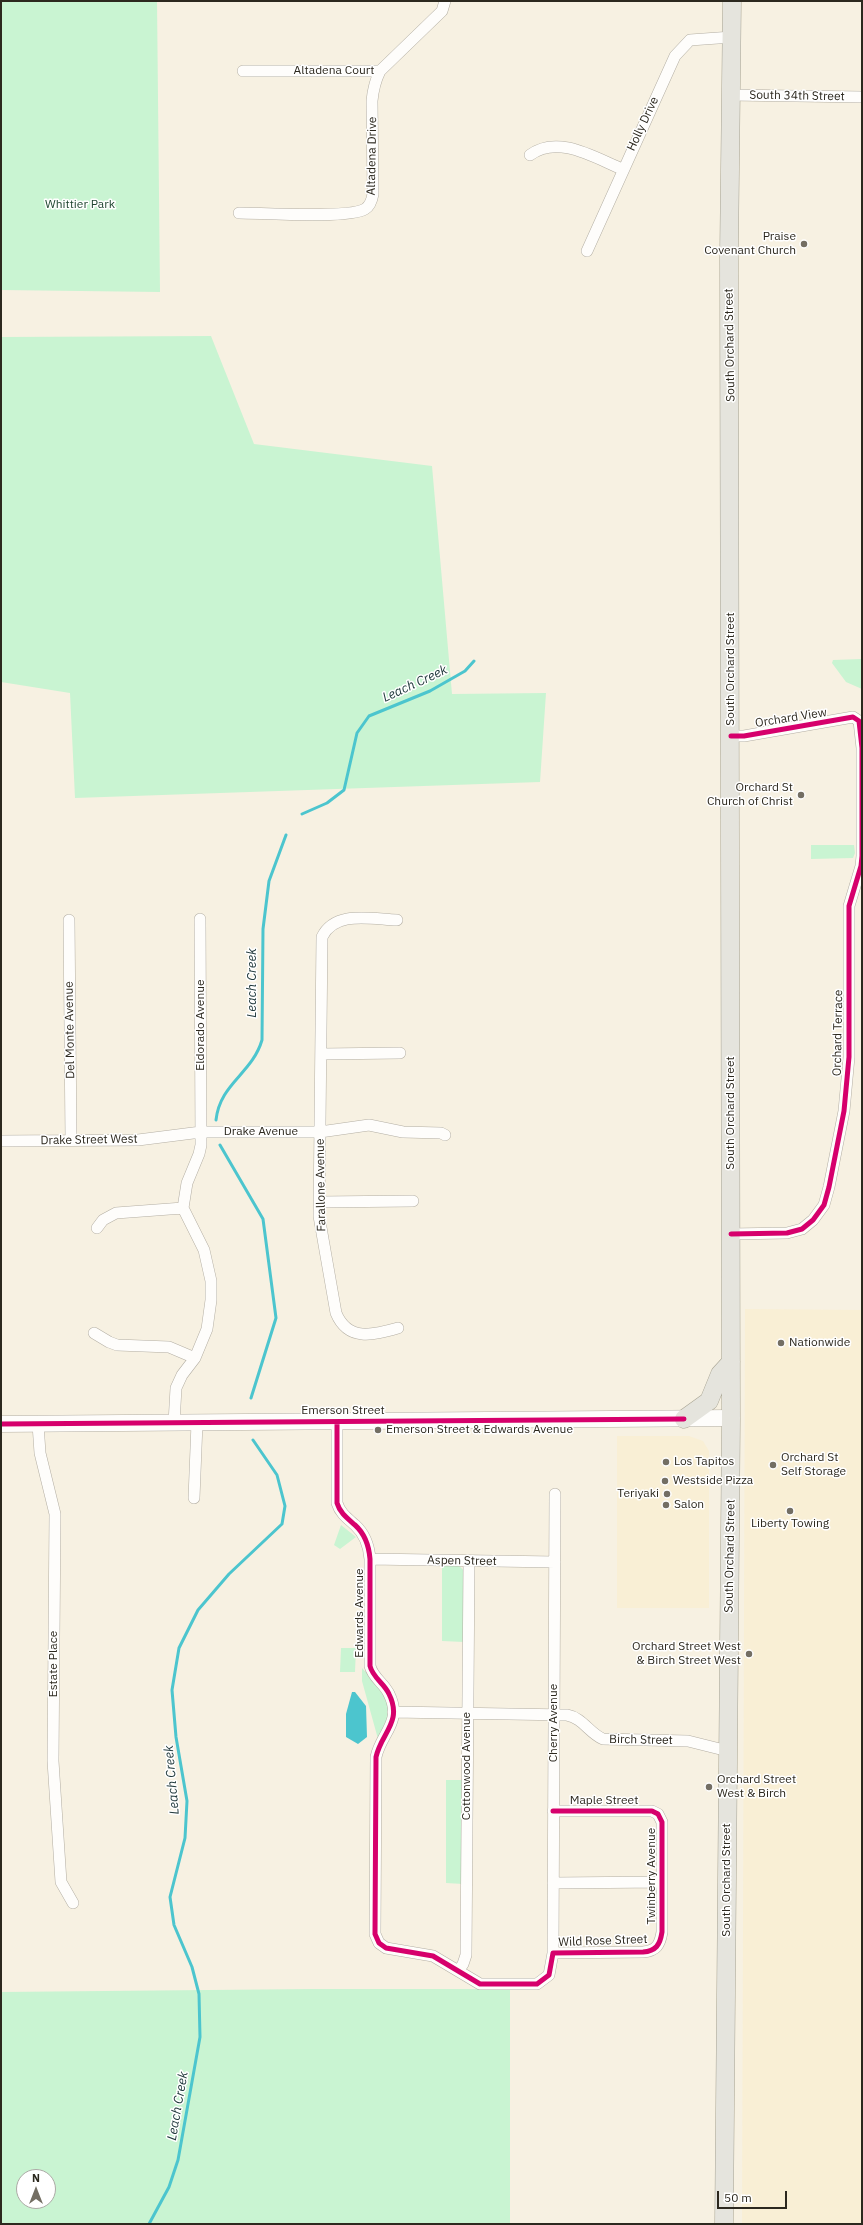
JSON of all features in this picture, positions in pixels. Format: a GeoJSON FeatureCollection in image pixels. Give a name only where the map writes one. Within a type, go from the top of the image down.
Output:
{"type":"FeatureCollection","features":[{"type":"Feature","properties":{"kind":"main road","name":"South Orchard Street"},"geometry":{"type":"LineString","coordinates":[[724,2224],[731,1418],[731,736],[729,312],[732,1]]}},
{"type":"Feature","properties":{"kind":"main road"},"geometry":{"type":"LineString","coordinates":[[684,1419],[709,1401],[720,1374],[731,1362]]}},
{"type":"Feature","properties":{"kind":"main road","name":"Emerson Street"},"geometry":{"type":"LineString","coordinates":[[1,1424],[731,1418]]}},
{"type":"Feature","properties":{"kind":"street","name":"Altadena Court"},"geometry":{"type":"LineString","coordinates":[[243,71],[380,71],[442,11],[445,3]]}},
{"type":"Feature","properties":{"kind":"street","name":"Holly Drive"},"geometry":{"type":"LineString","coordinates":[[587,251],[622,169],[679,49],[685,43],[695,39],[732,37]]}},
{"type":"Feature","properties":{"kind":"street","name":"Altadena Drive"},"geometry":{"type":"LineString","coordinates":[[239,213],[316,215],[351,213],[365,210],[369,206],[373,194],[373,88],[380,71]]}},
{"type":"Feature","properties":{"kind":"street","name":"South 34th Street"},"geometry":{"type":"LineString","coordinates":[[731,95],[862,97]]}},
{"type":"Feature","properties":{"kind":"street"},"geometry":{"type":"LineString","coordinates":[[530,155],[548,147],[566,148],[622,169]]}},
{"type":"Feature","properties":{"kind":"street","name":"Orchard View"},"geometry":{"type":"LineString","coordinates":[[731,736],[744,736],[853,717]]}},
{"type":"Feature","properties":{"kind":"street","name":"Orchard Terrace"},"geometry":{"type":"LineString","coordinates":[[731,1234],[787,1233],[802,1229],[813,1220],[824,1205],[829,1187],[844,1111],[849,1057],[849,906],[861,866],[862,757],[860,725],[859,721],[853,717]]}},
{"type":"Feature","properties":{"kind":"street","name":"Farallone Avenue"},"geometry":{"type":"LineString","coordinates":[[397,920],[343,918],[330,925],[325,931],[321,942],[322,1054],[319,1216],[323,1247],[340,1322],[347,1330],[354,1333],[378,1333],[398,1328]]}},
{"type":"Feature","properties":{"kind":"street","name":"Eldorado Avenue"},"geometry":{"type":"LineString","coordinates":[[183,1208],[187,1183],[199,1154],[201,1132],[200,919]]}},
{"type":"Feature","properties":{"kind":"street","name":"Del Monte Avenue"},"geometry":{"type":"LineString","coordinates":[[69,920],[71,1140]]}},
{"type":"Feature","properties":{"kind":"street"},"geometry":{"type":"LineString","coordinates":[[322,1054],[400,1053]]}},
{"type":"Feature","properties":{"kind":"street","name":"Drake Avenue"},"geometry":{"type":"LineString","coordinates":[[201,1132],[320,1132],[369,1126],[387,1130],[441,1133],[445,1135]]}},
{"type":"Feature","properties":{"kind":"street","name":"Drake Street West"},"geometry":{"type":"LineString","coordinates":[[1,1141],[138,1140],[201,1132]]}},
{"type":"Feature","properties":{"kind":"street"},"geometry":{"type":"LineString","coordinates":[[320,1202],[413,1201]]}},
{"type":"Feature","properties":{"kind":"street"},"geometry":{"type":"LineString","coordinates":[[97,1228],[103,1220],[116,1213],[183,1208],[204,1250],[211,1281],[211,1300],[206,1329],[195,1358],[182,1375],[176,1388],[174,1423]]}},
{"type":"Feature","properties":{"kind":"street"},"geometry":{"type":"LineString","coordinates":[[94,1333],[117,1345],[169,1347],[195,1358]]}},
{"type":"Feature","properties":{"kind":"street","name":"Edwards Avenue"},"geometry":{"type":"LineString","coordinates":[[337,1422],[337,1502],[342,1513],[362,1534],[367,1542],[370,1559],[370,1666],[371,1671],[388,1693],[393,1712],[391,1727],[380,1745],[376,1757],[375,1934],[376,1939],[383,1946]]}},
{"type":"Feature","properties":{"kind":"street"},"geometry":{"type":"LineString","coordinates":[[194,1498],[197,1423]]}},
{"type":"Feature","properties":{"kind":"street","name":"Estate Place"},"geometry":{"type":"LineString","coordinates":[[38,1424],[40,1453],[55,1514],[53,1761],[60,1882],[73,1903]]}},
{"type":"Feature","properties":{"kind":"street","name":"Cherry Avenue"},"geometry":{"type":"LineString","coordinates":[[553,1953],[555,1494]]}},
{"type":"Feature","properties":{"kind":"street","name":"Aspen Street"},"geometry":{"type":"LineString","coordinates":[[370,1559],[555,1562]]}},
{"type":"Feature","properties":{"kind":"street","name":"Cottonwood Avenue"},"geometry":{"type":"LineString","coordinates":[[459,1970],[466,1955],[469,1561]]}},
{"type":"Feature","properties":{"kind":"street","name":"Birch Street"},"geometry":{"type":"LineString","coordinates":[[393,1712],[468,1712],[554,1714],[575,1716],[603,1739],[688,1741],[728,1751]]}},
{"type":"Feature","properties":{"kind":"street","name":"Maple Street"},"geometry":{"type":"LineString","coordinates":[[553,1811],[654,1811]]}},
{"type":"Feature","properties":{"kind":"street","name":"Twinberry Avenue"},"geometry":{"type":"LineString","coordinates":[[654,1811],[662,1822],[662,1932],[660,1942]]}},
{"type":"Feature","properties":{"kind":"street"},"geometry":{"type":"LineString","coordinates":[[553,1883],[662,1882]]}},
{"type":"Feature","properties":{"kind":"street","name":"Wild Rose Street"},"geometry":{"type":"LineString","coordinates":[[383,1946],[433,1956],[459,1970],[480,1984],[537,1984],[549,1975],[553,1953],[643,1952],[654,1950],[660,1942]]}},
{"type":"Feature","properties":{"kind":"shaded area"},"geometry":{"type":"Polygon","coordinates":[[[745,1309],[862,1310],[862,2224],[742,2224],[745,1309]]]}},
{"type":"Feature","properties":{"kind":"shaded area"},"geometry":{"type":"Polygon","coordinates":[[[617,1436],[689,1436],[703,1441],[709,1451],[709,1608],[617,1608],[617,1436]]]}},
{"type":"Feature","properties":{"kind":"green space","name":"Whittier Park"},"geometry":{"type":"Polygon","coordinates":[[[1,1],[157,1],[160,292],[1,290],[1,1]]]}},
{"type":"Feature","properties":{"kind":"green space"},"geometry":{"type":"Polygon","coordinates":[[[211,336],[254,444],[432,466],[452,694],[546,693],[540,782],[75,798],[70,693],[1,682],[1,337],[211,336]]]}},
{"type":"Feature","properties":{"kind":"green space"},"geometry":{"type":"Polygon","coordinates":[[[862,659],[862,689],[846,682],[832,663],[833,660],[862,659]]]}},
{"type":"Feature","properties":{"kind":"green space"},"geometry":{"type":"Polygon","coordinates":[[[811,845],[854,845],[855,853],[853,858],[811,859],[811,845]]]}},
{"type":"Feature","properties":{"kind":"green space"},"geometry":{"type":"Polygon","coordinates":[[[341,1525],[356,1537],[340,1549],[334,1545],[341,1525]]]}},
{"type":"Feature","properties":{"kind":"green space"},"geometry":{"type":"Polygon","coordinates":[[[442,1564],[457,1565],[464,1571],[464,1642],[442,1641],[442,1564]]]}},
{"type":"Feature","properties":{"kind":"green space"},"geometry":{"type":"Polygon","coordinates":[[[341,1648],[356,1648],[355,1672],[340,1672],[341,1648]]]}},
{"type":"Feature","properties":{"kind":"green space"},"geometry":{"type":"Polygon","coordinates":[[[362,1668],[378,1685],[386,1698],[388,1705],[389,1712],[387,1722],[378,1739],[362,1681],[362,1668]]]}},
{"type":"Feature","properties":{"kind":"green space"},"geometry":{"type":"Polygon","coordinates":[[[446,1780],[464,1780],[463,1884],[446,1883],[446,1780]]]}},
{"type":"Feature","properties":{"kind":"green space"},"geometry":{"type":"Polygon","coordinates":[[[510,1989],[510,2224],[1,2224],[1,1992],[510,1989]]]}},
{"type":"Feature","properties":{"kind":"water"},"geometry":{"type":"Polygon","coordinates":[[[352,1692],[355,1692],[366,1706],[367,1737],[358,1744],[346,1737],[346,1714],[352,1692]]]}},
{"type":"Feature","properties":{"kind":"waterway","name":"Leach Creek"},"geometry":{"type":"LineString","coordinates":[[302,814],[327,803],[344,790],[357,733],[369,716],[430,691],[465,671],[474,661]]}},
{"type":"Feature","properties":{"kind":"waterway","name":"Leach Creek"},"geometry":{"type":"LineString","coordinates":[[216,1120],[223,1097],[251,1062],[262,1040],[263,929],[269,881],[286,835]]}},
{"type":"Feature","properties":{"kind":"waterway","name":"Leach Creek"},"geometry":{"type":"LineString","coordinates":[[220,1145],[263,1219],[276,1318],[251,1398]]}},
{"type":"Feature","properties":{"kind":"waterway","name":"Leach Creek"},"geometry":{"type":"LineString","coordinates":[[149,2224],[169,2187],[178,2160],[200,2037],[199,1994],[192,1967],[174,1925],[170,1897],[185,1838],[187,1801],[176,1737],[172,1690],[179,1648],[198,1610],[229,1574],[282,1524],[285,1506],[277,1475],[253,1440]]}},
{"type":"Feature","properties":{"kind":"cycle path"},"geometry":{"type":"LineString","coordinates":[[731,736],[744,736],[853,717],[859,721],[862,748],[862,856],[861,866],[849,906],[849,1057],[844,1111],[824,1205],[813,1220],[802,1229],[787,1233],[731,1234]]}},
{"type":"Feature","properties":{"kind":"cycle path"},"geometry":{"type":"LineString","coordinates":[[1,1424],[684,1419]]}},
{"type":"Feature","properties":{"kind":"cycle path"},"geometry":{"type":"LineString","coordinates":[[337,1422],[337,1503],[342,1513],[364,1536],[369,1549],[370,1666],[371,1670],[389,1694],[394,1712],[390,1727],[382,1741],[376,1757],[375,1934],[379,1943],[386,1948],[433,1956],[480,1984],[537,1984],[549,1975],[553,1953],[643,1952],[654,1949],[659,1944],[662,1932],[662,1822],[658,1814],[652,1811],[553,1811]]}},
{"type":"Feature","properties":{"kind":"place","name":"Praise Covenant Church"},"geometry":{"type":"Point","coordinates":[804,244]}},
{"type":"Feature","properties":{"kind":"place","name":"Orchard St Church of Christ"},"geometry":{"type":"Point","coordinates":[801,795]}},
{"type":"Feature","properties":{"kind":"place","name":"Nationwide"},"geometry":{"type":"Point","coordinates":[781,1343]}},
{"type":"Feature","properties":{"kind":"place","name":"Emerson Street & Edwards Avenue"},"geometry":{"type":"Point","coordinates":[378,1430]}},
{"type":"Feature","properties":{"kind":"place","name":"Los Tapitos"},"geometry":{"type":"Point","coordinates":[666,1462]}},
{"type":"Feature","properties":{"kind":"place","name":"Orchard St Self Storage"},"geometry":{"type":"Point","coordinates":[773,1465]}},
{"type":"Feature","properties":{"kind":"place","name":"Westside Pizza"},"geometry":{"type":"Point","coordinates":[665,1481]}},
{"type":"Feature","properties":{"kind":"place","name":"Teriyaki"},"geometry":{"type":"Point","coordinates":[667,1494]}},
{"type":"Feature","properties":{"kind":"place","name":"Salon"},"geometry":{"type":"Point","coordinates":[666,1505]}},
{"type":"Feature","properties":{"kind":"place","name":"Liberty Towing"},"geometry":{"type":"Point","coordinates":[790,1511]}},
{"type":"Feature","properties":{"kind":"place","name":"Orchard Street West & Birch Street West"},"geometry":{"type":"Point","coordinates":[749,1654]}},
{"type":"Feature","properties":{"kind":"place","name":"Orchard Street West & Birch"},"geometry":{"type":"Point","coordinates":[709,1787]}}]}
